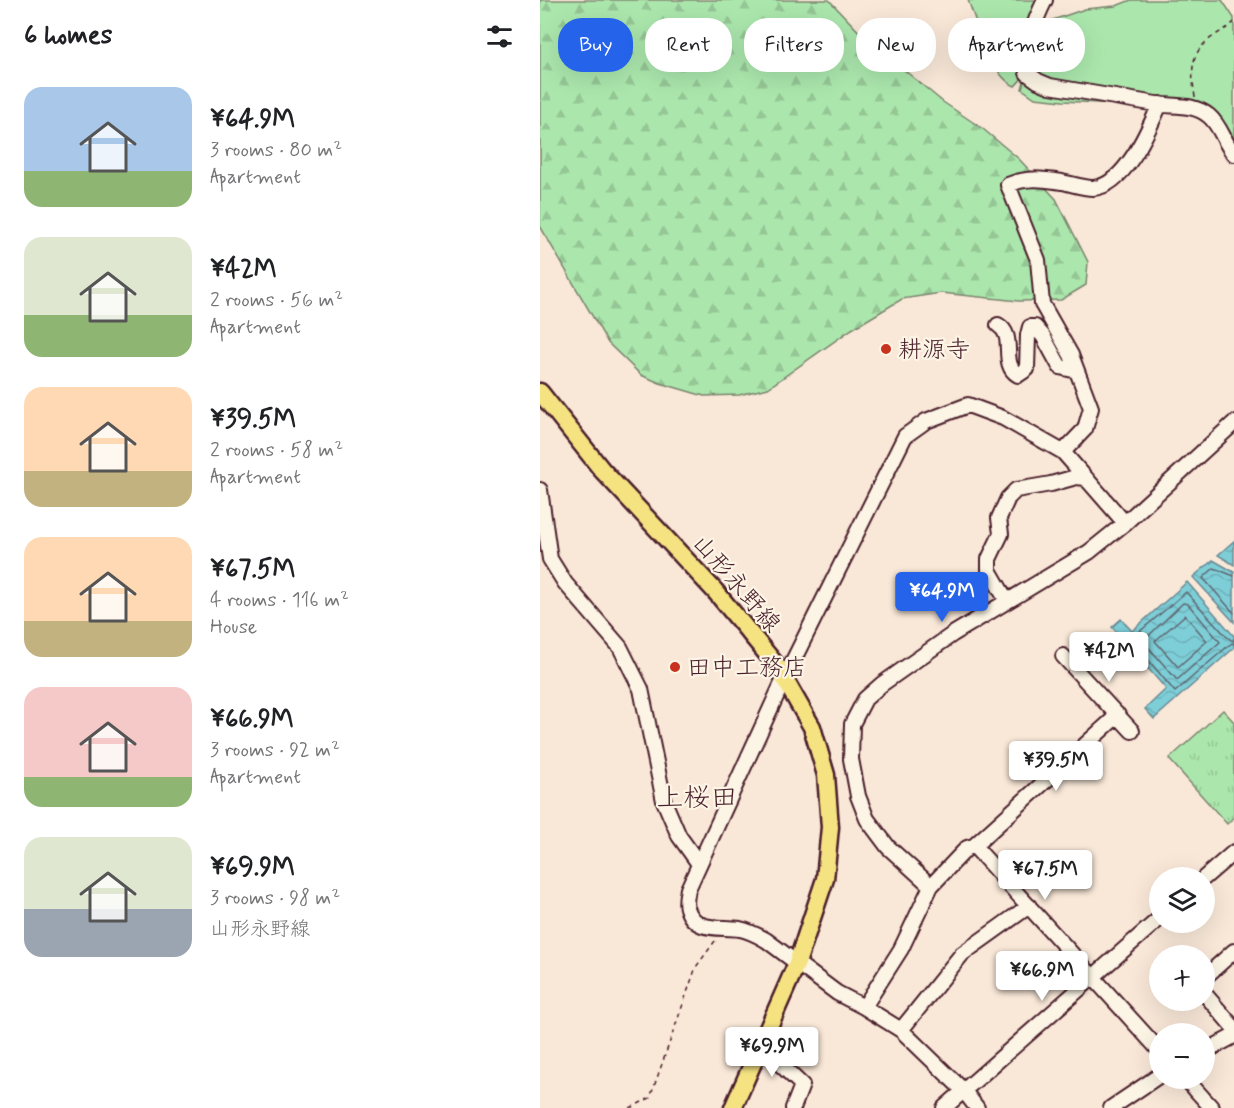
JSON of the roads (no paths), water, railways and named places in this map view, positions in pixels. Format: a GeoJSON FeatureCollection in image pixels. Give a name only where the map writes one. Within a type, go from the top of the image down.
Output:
{"type":"FeatureCollection","features":[{"type":"Feature","properties":{"kind":"main road","name":"山形永野線"},"geometry":{"type":"LineString","coordinates":[[540,392],[602,470],[715,591],[785,677],[812,727],[826,775],[830,827],[825,879],[797,963],[733,1108]]}},
{"type":"Feature","properties":{"kind":"street"},"geometry":{"type":"LineString","coordinates":[[1045,0],[1029,43],[1025,60],[1027,73],[1050,86],[1160,105],[1185,105],[1197,109],[1212,118],[1220,129],[1227,147],[1234,154]]}},
{"type":"Feature","properties":{"kind":"street"},"geometry":{"type":"LineString","coordinates":[[1063,452],[1085,429],[1091,408],[1071,355],[1042,304],[1038,260],[1008,185],[1022,179],[1045,179],[1092,188],[1102,186],[1129,163],[1145,137],[1160,105]]}},
{"type":"Feature","properties":{"kind":"street"},"geometry":{"type":"LineString","coordinates":[[998,325],[1006,333],[1008,360],[1018,375],[1027,369],[1030,327],[1040,330],[1060,367],[1077,371]]}},
{"type":"Feature","properties":{"kind":"street"},"geometry":{"type":"LineString","coordinates":[[977,1108],[964,1091],[901,1030],[864,1006],[837,993],[754,933],[738,929],[705,927],[694,921],[686,907],[688,889],[785,677],[905,436],[926,421],[968,405],[1003,418],[1063,452],[1125,523]]}},
{"type":"Feature","properties":{"kind":"street"},"geometry":{"type":"LineString","coordinates":[[931,886],[888,847],[867,819],[858,795],[851,759],[852,724],[865,699],[882,684],[953,634],[1089,552],[1125,523],[1234,423]]}},
{"type":"Feature","properties":{"kind":"street"},"geometry":{"type":"LineString","coordinates":[[1007,601],[989,570],[989,559],[1001,534],[999,518],[1008,498],[1016,490],[1076,477],[1086,478]]}},
{"type":"Feature","properties":{"kind":"street"},"geometry":{"type":"LineString","coordinates":[[540,490],[550,559],[565,583],[620,647],[641,689],[664,801],[679,836],[699,864]]}},
{"type":"Feature","properties":{"kind":"street"},"geometry":{"type":"LineString","coordinates":[[1063,656],[1132,731]]}},
{"type":"Feature","properties":{"kind":"street"},"geometry":{"type":"LineString","coordinates":[[864,1006],[900,949],[931,886],[967,848],[974,846],[1118,715]]}},
{"type":"Feature","properties":{"kind":"street"},"geometry":{"type":"LineString","coordinates":[[974,846],[1149,1039]]}},
{"type":"Feature","properties":{"kind":"street"},"geometry":{"type":"LineString","coordinates":[[1215,868],[1234,852]]}},
{"type":"Feature","properties":{"kind":"street"},"geometry":{"type":"LineString","coordinates":[[901,1030],[962,954],[1029,906]]}},
{"type":"Feature","properties":{"kind":"street"},"geometry":{"type":"LineString","coordinates":[[944,1108],[1149,928]]}},
{"type":"Feature","properties":{"kind":"street"},"geometry":{"type":"LineString","coordinates":[[1215,968],[1234,951]]}},
{"type":"Feature","properties":{"kind":"street"},"geometry":{"type":"LineString","coordinates":[[1215,1006],[1234,1028]]}},
{"type":"Feature","properties":{"kind":"street"},"geometry":{"type":"LineString","coordinates":[[1215,1046],[1234,1036]]}},
{"type":"Feature","properties":{"kind":"street"},"geometry":{"type":"LineString","coordinates":[[760,1046],[802,1085],[793,1108]]}},
{"type":"Feature","properties":{"kind":"street"},"geometry":{"type":"LineString","coordinates":[[1111,1108],[1149,1082]]}},
{"type":"Feature","properties":{"kind":"street"},"geometry":{"type":"LineString","coordinates":[[1195,1089],[1212,1108]]}},
{"type":"Feature","properties":{"kind":"water"},"geometry":{"type":"Polygon","coordinates":[[[1234,541],[1234,565],[1218,555],[1234,541]]]}},
{"type":"Feature","properties":{"kind":"water"},"geometry":{"type":"Polygon","coordinates":[[[1213,560],[1234,572],[1234,622],[1193,577],[1213,560]]]}},
{"type":"Feature","properties":{"kind":"water"},"geometry":{"type":"Polygon","coordinates":[[[1187,582],[1234,636],[1234,648],[1154,719],[1145,709],[1166,689],[1112,627],[1121,619],[1132,631],[1187,582]]]}},
{"type":"Feature","properties":{"kind":"place","name":"耕源寺"},"geometry":{"type":"Point","coordinates":[886,349]}},
{"type":"Feature","properties":{"kind":"place","name":"田中工務店"},"geometry":{"type":"Point","coordinates":[675,667]}},
{"type":"Feature","properties":{"kind":"district","name":"上桜田"},"geometry":{"type":"Point","coordinates":[697,797]}}]}
